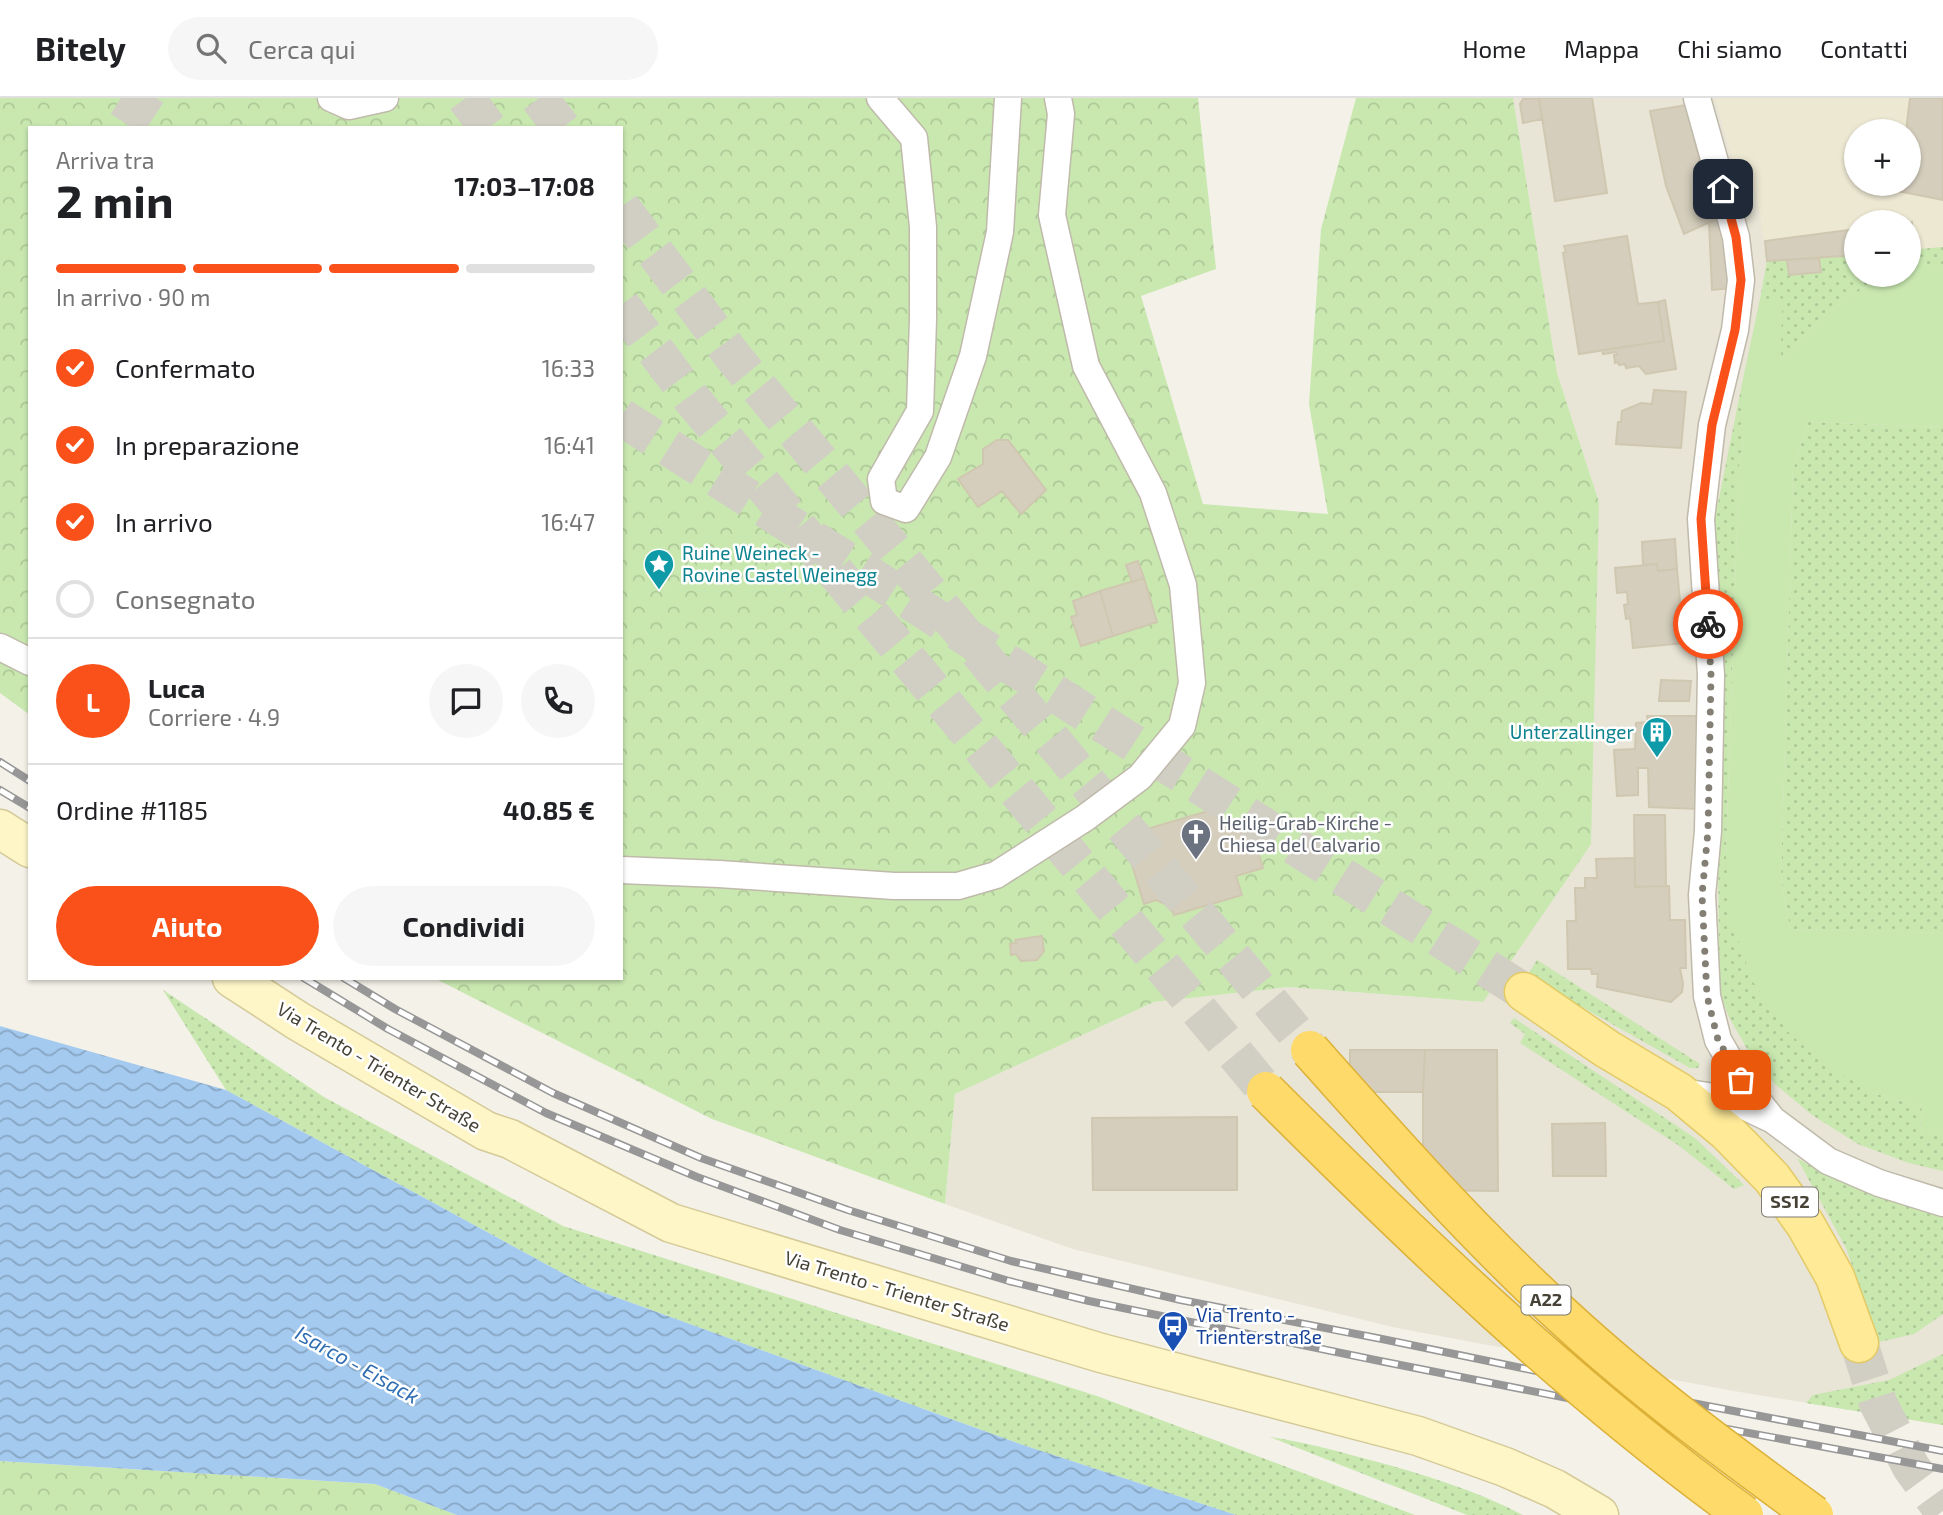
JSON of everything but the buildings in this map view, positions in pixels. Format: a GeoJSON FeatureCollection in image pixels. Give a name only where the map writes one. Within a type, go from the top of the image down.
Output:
{"type":"FeatureCollection","features":[{"type":"Feature","properties":{"kind":"highway","name":"A22"},"geometry":{"type":"LineString","coordinates":[[1310,1050],[1490,1246],[1566,1319],[1731,1454],[1815,1515]]}},
{"type":"Feature","properties":{"kind":"highway","name":"A22"},"geometry":{"type":"LineString","coordinates":[[1266,1091],[1375,1201],[1535,1349],[1698,1482],[1744,1515]]}},
{"type":"Feature","properties":{"kind":"main road","name":"SS12"},"geometry":{"type":"LineString","coordinates":[[1524,992],[1607,1049],[1679,1092],[1727,1132],[1772,1178],[1805,1224],[1835,1277],[1859,1343]]}},
{"type":"Feature","properties":{"kind":"street"},"geometry":{"type":"LineString","coordinates":[[331,98],[349,106],[385,98]]}},
{"type":"Feature","properties":{"kind":"street"},"geometry":{"type":"LineString","coordinates":[[880,98],[914,138],[923,227],[920,411],[881,479],[884,501],[906,509],[938,457],[973,356],[1000,232],[1008,98]]}},
{"type":"Feature","properties":{"kind":"street"},"geometry":{"type":"LineString","coordinates":[[623,870],[894,886],[958,886],[996,875],[1085,818],[1140,777],[1182,726],[1192,683],[1183,585],[1153,493],[1086,366],[1052,215],[1060,114],[1058,98]]}},
{"type":"Feature","properties":{"kind":"street"},"geometry":{"type":"LineString","coordinates":[[1697,98],[1736,237],[1741,280],[1735,330],[1712,425],[1701,519],[1711,675],[1708,831],[1702,895],[1707,996],[1718,1040],[1741,1080],[1773,1120]]}},
{"type":"Feature","properties":{"kind":"street"},"geometry":{"type":"LineString","coordinates":[[0,647],[28,661]]}},
{"type":"Feature","properties":{"kind":"street"},"geometry":{"type":"LineString","coordinates":[[0,829],[28,847]]}},
{"type":"Feature","properties":{"kind":"street","name":"Via Trento - Trienter Straße"},"geometry":{"type":"LineString","coordinates":[[235,980],[298,1021],[486,1131],[510,1139],[671,1223],[1101,1353],[1418,1436],[1505,1467],[1555,1489],[1599,1515]]}},
{"type":"Feature","properties":{"kind":"street"},"geometry":{"type":"LineString","coordinates":[[1679,1092],[1729,1099],[1773,1120],[1828,1161],[1878,1183],[1943,1203]]}},
{"type":"Feature","properties":{"kind":"shaded area"},"geometry":{"type":"Polygon","coordinates":[[[1513,98],[1943,98],[1943,1425],[1734,1391],[1397,1328],[1073,1249],[945,1204],[955,1094],[1154,1002],[1289,987],[1483,1002],[1599,502],[1557,373],[1513,98]]]}},
{"type":"Feature","properties":{"kind":"shaded area"},"geometry":{"type":"Polygon","coordinates":[[[1715,98],[1943,98],[1943,247],[1921,249],[1921,210],[1844,210],[1844,256],[1767,261],[1756,190],[1734,166],[1715,98]]]}},
{"type":"Feature","properties":{"kind":"green space"},"geometry":{"type":"Polygon","coordinates":[[[0,98],[1198,98],[1216,269],[1141,296],[1203,504],[1328,514],[1309,404],[1321,229],[1356,98],[1513,98],[1557,373],[1599,502],[1591,844],[1483,1002],[1289,987],[1154,1002],[955,1094],[945,1204],[712,1119],[438,980],[623,980],[623,126],[28,126],[28,714],[0,693],[0,98]]]}},
{"type":"Feature","properties":{"kind":"green space"},"geometry":{"type":"Polygon","coordinates":[[[1943,247],[1943,264],[1921,267],[1921,249],[1943,247]]]}},
{"type":"Feature","properties":{"kind":"green space"},"geometry":{"type":"Polygon","coordinates":[[[1844,256],[1844,287],[1865,287],[1826,313],[1780,361],[1782,299],[1760,299],[1767,261],[1787,260],[1790,275],[1821,272],[1819,258],[1844,256]]]}},
{"type":"Feature","properties":{"kind":"green space"},"geometry":{"type":"Polygon","coordinates":[[[1943,264],[1943,427],[1808,422],[1793,470],[1781,879],[1790,929],[1943,933],[1943,1134],[1920,1130],[1922,1106],[1872,1093],[1818,1059],[1787,1031],[1753,982],[1729,915],[1726,856],[1739,468],[1744,439],[1744,374],[1760,299],[1782,298],[1781,360],[1826,313],[1865,287],[1921,287],[1921,267],[1943,264]]]}},
{"type":"Feature","properties":{"kind":"green space"},"geometry":{"type":"Polygon","coordinates":[[[1744,374],[1744,439],[1739,468],[1726,856],[1872,1093],[1922,1106],[1920,1130],[1943,1134],[1943,1171],[1909,1163],[1858,1144],[1812,1115],[1775,1084],[1750,1054],[1729,1017],[1714,977],[1719,962],[1715,518],[1744,374]]]}},
{"type":"Feature","properties":{"kind":"green space"},"geometry":{"type":"Polygon","coordinates":[[[1808,422],[1943,427],[1943,933],[1790,929],[1781,879],[1793,470],[1808,422]]]}},
{"type":"Feature","properties":{"kind":"green space"},"geometry":{"type":"Polygon","coordinates":[[[1537,960],[1700,1064],[1698,1068],[1690,1068],[1527,976],[1537,960]]]}},
{"type":"Feature","properties":{"kind":"green space"},"geometry":{"type":"Polygon","coordinates":[[[163,990],[324,1097],[563,1226],[1097,1396],[1415,1515],[1236,1515],[1020,1444],[588,1287],[226,1090],[163,990]]]}},
{"type":"Feature","properties":{"kind":"green space"},"geometry":{"type":"Polygon","coordinates":[[[1514,1018],[1695,1138],[1744,1185],[1734,1189],[1678,1145],[1520,1043],[1525,1034],[1510,1023],[1514,1018]]]}},
{"type":"Feature","properties":{"kind":"green space"},"geometry":{"type":"Polygon","coordinates":[[[1797,1158],[1828,1176],[1943,1213],[1943,1314],[1914,1334],[1879,1342],[1846,1248],[1797,1158]]]}},
{"type":"Feature","properties":{"kind":"green space"},"geometry":{"type":"Polygon","coordinates":[[[1943,1354],[1943,1425],[1806,1403],[1813,1395],[1889,1380],[1943,1354]]]}},
{"type":"Feature","properties":{"kind":"green space"},"geometry":{"type":"Polygon","coordinates":[[[1270,1437],[1333,1450],[1429,1477],[1467,1490],[1523,1515],[1467,1515],[1270,1437]]]}},
{"type":"Feature","properties":{"kind":"green space"},"geometry":{"type":"Polygon","coordinates":[[[0,1461],[375,1484],[457,1515],[0,1515],[0,1461]]]}},
{"type":"Feature","properties":{"kind":"water","name":"Isarco - Eisack"},"geometry":{"type":"Polygon","coordinates":[[[0,1026],[226,1090],[588,1287],[1020,1444],[1236,1515],[457,1515],[375,1484],[0,1461],[0,1026]]]}},
{"type":"Feature","properties":{"kind":"tunnel"},"geometry":{"type":"LineString","coordinates":[[121,98],[165,126]]}},
{"type":"Feature","properties":{"kind":"tunnel"},"geometry":{"type":"LineString","coordinates":[[466,98],[487,126]]}},
{"type":"Feature","properties":{"kind":"tunnel"},"geometry":{"type":"LineString","coordinates":[[539,98],[560,126]]}},
{"type":"Feature","properties":{"kind":"tunnel"},"geometry":{"type":"LineString","coordinates":[[623,210],[735,359],[1310,1050]]}},
{"type":"Feature","properties":{"kind":"tunnel"},"geometry":{"type":"LineString","coordinates":[[623,308],[691,398],[1266,1091]]}},
{"type":"Feature","properties":{"kind":"tunnel"},"geometry":{"type":"LineString","coordinates":[[623,418],[1524,992]]}},
{"type":"Feature","properties":{"kind":"tunnel"},"geometry":{"type":"LineString","coordinates":[[1859,1343],[1878,1403],[1911,1467],[1943,1511]]}},
{"type":"Feature","properties":{"kind":"railway"},"geometry":{"type":"LineString","coordinates":[[0,762],[28,780]]}},
{"type":"Feature","properties":{"kind":"railway"},"geometry":{"type":"LineString","coordinates":[[0,790],[28,807]]}},
{"type":"Feature","properties":{"kind":"railway"},"geometry":{"type":"LineString","coordinates":[[307,980],[388,1029],[546,1113],[697,1177],[840,1230],[1009,1281],[1089,1301],[1380,1361],[1943,1469]]}},
{"type":"Feature","properties":{"kind":"railway"},"geometry":{"type":"LineString","coordinates":[[347,980],[395,1009],[553,1093],[701,1158],[848,1210],[1011,1261],[1181,1300],[1943,1451]]}},
{"type":"Feature","properties":{"kind":"way so far"},"geometry":{"type":"LineString","coordinates":[[1708,624],[1711,675],[1708,831],[1702,895],[1707,996],[1718,1040],[1741,1080]]}},
{"type":"Feature","properties":{"kind":"place","name":"Ruine Weineck - Rovine Castel Weinegg"},"geometry":{"type":"Point","coordinates":[659,591]}},
{"type":"Feature","properties":{"kind":"place","name":"Unterzallinger"},"geometry":{"type":"Point","coordinates":[1657,759]}},
{"type":"Feature","properties":{"kind":"place","name":"Heilig-Grab-Kirche - Chiesa del Calvario"},"geometry":{"type":"Point","coordinates":[1196,861]}},
{"type":"Feature","properties":{"kind":"place","name":"Via Trento - Trienterstraße"},"geometry":{"type":"Point","coordinates":[1173,1353]}},
{"type":"Feature","properties":{"kind":"route"},"geometry":{"type":"LineString","coordinates":[[1708,624],[1701,519],[1712,425],[1735,330],[1741,280],[1736,237],[1723,189]]}}]}
